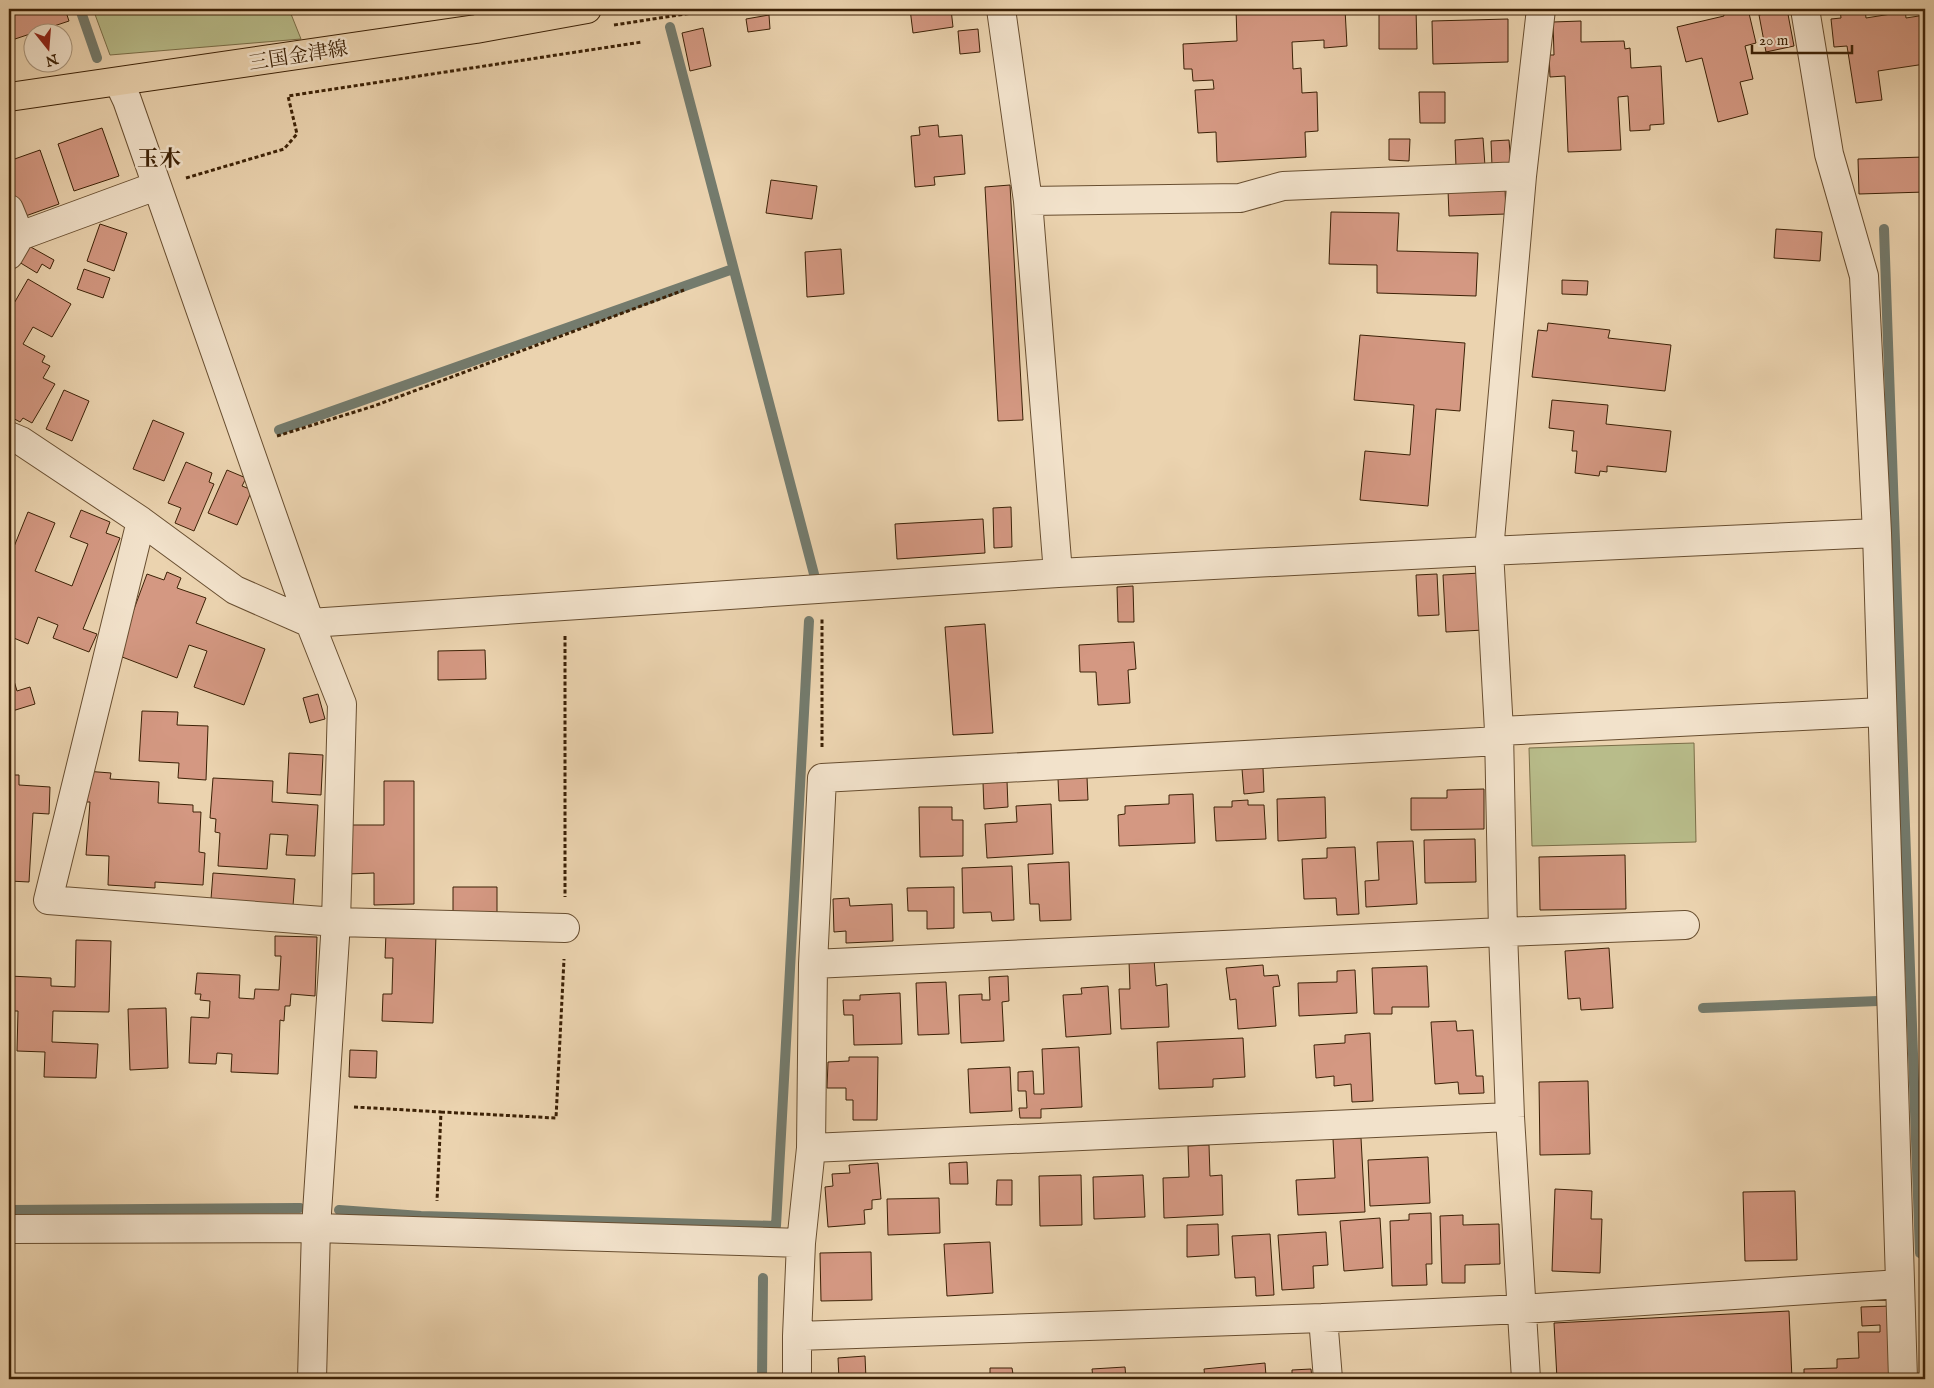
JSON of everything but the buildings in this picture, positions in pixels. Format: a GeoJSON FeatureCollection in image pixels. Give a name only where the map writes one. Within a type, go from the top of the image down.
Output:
{"type":"FeatureCollection","features":[{"type":"Feature","properties":{"kind":"main road","name":"三国金津線"},"geometry":{"type":"LineString","coordinates":[[9,98],[476,29],[587,9]]}},
{"type":"Feature","properties":{"kind":"street"},"geometry":{"type":"LineString","coordinates":[[1001,9],[1028,201],[1058,573]]}},
{"type":"Feature","properties":{"kind":"street"},"geometry":{"type":"LineString","coordinates":[[1526,1379],[1510,1117],[1503,932],[1499,736],[1489,551],[1522,176],[1541,9]]}},
{"type":"Feature","properties":{"kind":"street"},"geometry":{"type":"LineString","coordinates":[[1806,9],[1829,154],[1864,276],[1877,533],[1903,1379]]}},
{"type":"Feature","properties":{"kind":"street"},"geometry":{"type":"LineString","coordinates":[[119,82],[127,100],[310,623],[342,704],[336,922],[316,1228],[312,1379]]}},
{"type":"Feature","properties":{"kind":"street"},"geometry":{"type":"LineString","coordinates":[[1028,201],[1240,198],[1283,186],[1522,176]]}},
{"type":"Feature","properties":{"kind":"street"},"geometry":{"type":"LineString","coordinates":[[9,209],[14,246],[156,186]]}},
{"type":"Feature","properties":{"kind":"street"},"geometry":{"type":"LineString","coordinates":[[9,436],[21,441],[141,521],[235,590],[310,623],[1058,573],[1877,533]]}},
{"type":"Feature","properties":{"kind":"street"},"geometry":{"type":"LineString","coordinates":[[141,521],[48,900],[336,922],[565,928]]}},
{"type":"Feature","properties":{"kind":"street"},"geometry":{"type":"LineString","coordinates":[[797,1379],[801,1243],[811,1148],[813,964],[822,778],[1882,712]]}},
{"type":"Feature","properties":{"kind":"street"},"geometry":{"type":"LineString","coordinates":[[813,964],[1685,925]]}},
{"type":"Feature","properties":{"kind":"street"},"geometry":{"type":"LineString","coordinates":[[811,1148],[1510,1117]]}},
{"type":"Feature","properties":{"kind":"street"},"geometry":{"type":"LineString","coordinates":[[9,1229],[316,1228],[801,1243]]}},
{"type":"Feature","properties":{"kind":"street"},"geometry":{"type":"LineString","coordinates":[[797,1336],[1323,1318],[1522,1309],[1900,1284]]}},
{"type":"Feature","properties":{"kind":"street"},"geometry":{"type":"LineString","coordinates":[[1323,1318],[1328,1379]]}},
{"type":"Feature","properties":{"kind":"path"},"geometry":{"type":"LineString","coordinates":[[156,186],[284,149],[297,134],[288,96],[642,42]]}},
{"type":"Feature","properties":{"kind":"path"},"geometry":{"type":"LineString","coordinates":[[248,444],[374,406],[684,290]]}},
{"type":"Feature","properties":{"kind":"path"},"geometry":{"type":"LineString","coordinates":[[822,778],[823,590]]}},
{"type":"Feature","properties":{"kind":"path"},"geometry":{"type":"LineString","coordinates":[[324,1106],[441,1112],[435,1232]]}},
{"type":"Feature","properties":{"kind":"green space"},"geometry":{"type":"Polygon","coordinates":[[[93,9],[289,9],[301,39],[110,55],[93,9]]]}},
{"type":"Feature","properties":{"kind":"green space"},"geometry":{"type":"Polygon","coordinates":[[[1694,743],[1696,842],[1532,846],[1529,748],[1694,743]]]}},
{"type":"Feature","properties":{"kind":"waterway"},"geometry":{"type":"LineString","coordinates":[[80,9],[97,58]]}},
{"type":"Feature","properties":{"kind":"waterway"},"geometry":{"type":"LineString","coordinates":[[670,27],[814,574]]}},
{"type":"Feature","properties":{"kind":"waterway"},"geometry":{"type":"LineString","coordinates":[[1884,229],[1920,1253],[1925,1256]]}},
{"type":"Feature","properties":{"kind":"waterway"},"geometry":{"type":"LineString","coordinates":[[279,430],[730,270]]}},
{"type":"Feature","properties":{"kind":"waterway"},"geometry":{"type":"LineString","coordinates":[[339,1210],[421,1216],[776,1226],[809,621]]}},
{"type":"Feature","properties":{"kind":"waterway"},"geometry":{"type":"LineString","coordinates":[[1703,1008],[1878,1001]]}},
{"type":"Feature","properties":{"kind":"waterway"},"geometry":{"type":"LineString","coordinates":[[9,1210],[300,1208]]}},
{"type":"Feature","properties":{"kind":"waterway"},"geometry":{"type":"LineString","coordinates":[[762,1379],[763,1278]]}},
{"type":"Feature","properties":{"kind":"district","name":"玉木"},"geometry":{"type":"Point","coordinates":[159,158]}}]}
